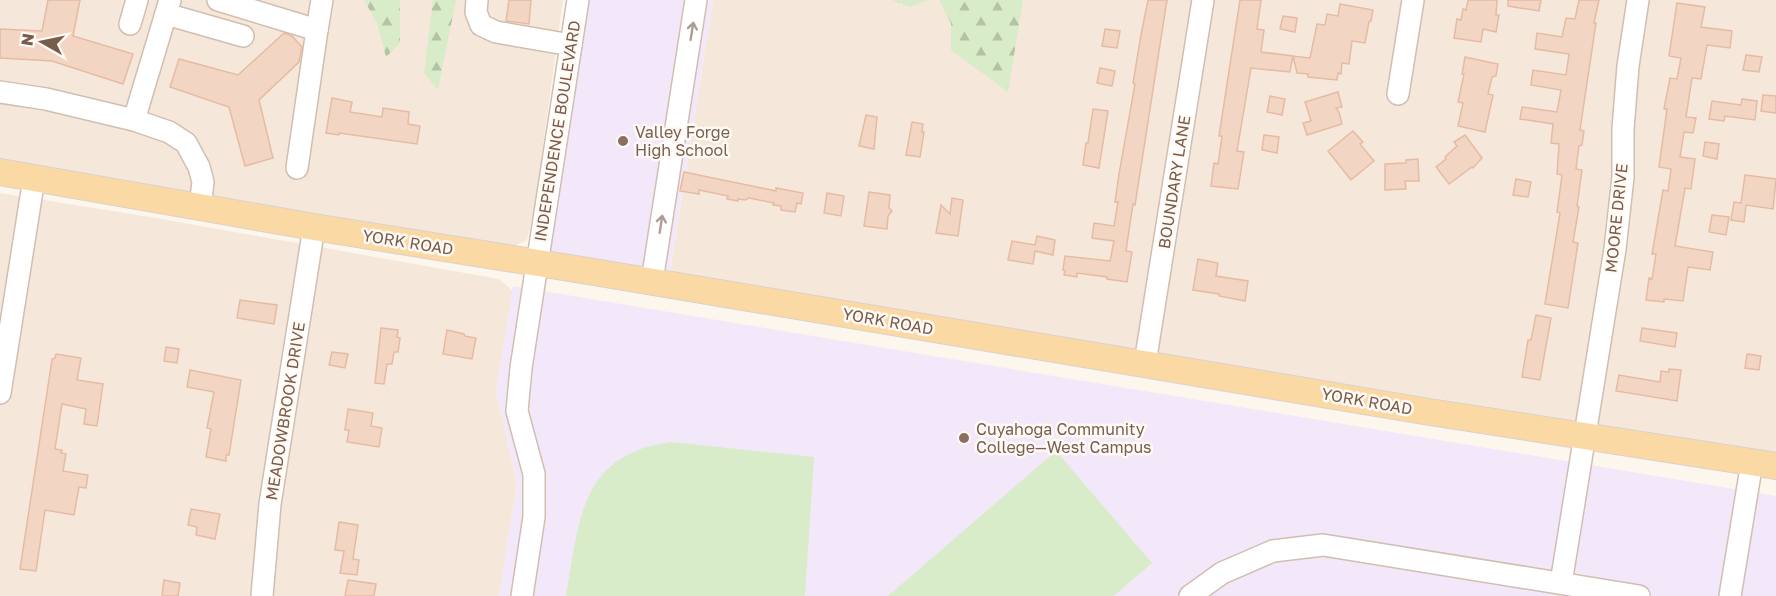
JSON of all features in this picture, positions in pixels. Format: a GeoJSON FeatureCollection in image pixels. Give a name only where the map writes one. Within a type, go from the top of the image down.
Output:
{"type":"FeatureCollection","features":[{"type":"Feature","properties":{"kind":"main road","name":"YORK ROAD"},"geometry":{"type":"LineString","coordinates":[[0,172],[314,227],[652,281],[1424,411],[1764,464]]}},
{"type":"Feature","properties":{"kind":"street"},"geometry":{"type":"LineString","coordinates":[[130,24],[137,0]]}},
{"type":"Feature","properties":{"kind":"street"},"geometry":{"type":"LineString","coordinates":[[218,0],[317,30]]}},
{"type":"Feature","properties":{"kind":"street"},"geometry":{"type":"LineString","coordinates":[[297,168],[322,0]]}},
{"type":"Feature","properties":{"kind":"street"},"geometry":{"type":"LineString","coordinates":[[477,0],[476,12],[481,25],[496,32],[571,45]]}},
{"type":"Feature","properties":{"kind":"street","name":"INDEPENDENCE BOULEVARD"},"geometry":{"type":"LineString","coordinates":[[522,596],[534,517],[534,474],[517,411],[521,368],[578,0]]}},
{"type":"Feature","properties":{"kind":"street"},"geometry":{"type":"LineString","coordinates":[[652,281],[696,0]]}},
{"type":"Feature","properties":{"kind":"street","name":"BOUNDARY LANE"},"geometry":{"type":"LineString","coordinates":[[1145,363],[1203,0]]}},
{"type":"Feature","properties":{"kind":"street"},"geometry":{"type":"LineString","coordinates":[[1398,94],[1413,0]]}},
{"type":"Feature","properties":{"kind":"street","name":"MOORE DRIVE"},"geometry":{"type":"LineString","coordinates":[[1561,583],[1615,249],[1623,177],[1623,129],[1628,66],[1638,0]]}},
{"type":"Feature","properties":{"kind":"street"},"geometry":{"type":"LineString","coordinates":[[134,120],[168,7],[243,36]]}},
{"type":"Feature","properties":{"kind":"street"},"geometry":{"type":"LineString","coordinates":[[0,92],[46,99],[134,120],[169,132],[186,143],[199,167],[202,182],[200,207]]}},
{"type":"Feature","properties":{"kind":"street"},"geometry":{"type":"LineString","coordinates":[[0,393],[34,178]]}},
{"type":"Feature","properties":{"kind":"street","name":"MEADOWBROOK DRIVE"},"geometry":{"type":"LineString","coordinates":[[262,596],[270,504],[314,227]]}},
{"type":"Feature","properties":{"kind":"street"},"geometry":{"type":"LineString","coordinates":[[1730,596],[1764,464]]}},
{"type":"Feature","properties":{"kind":"street"},"geometry":{"type":"LineString","coordinates":[[1190,596],[1222,573],[1273,550],[1323,545],[1639,596]]}},
{"type":"Feature","properties":{"kind":"shaded area"},"geometry":{"type":"Polygon","coordinates":[[[0,0],[563,0],[534,211],[527,240],[514,246],[0,161],[0,0]]]}},
{"type":"Feature","properties":{"kind":"shaded area","name":"Valley Forge High School"},"geometry":{"type":"Polygon","coordinates":[[[578,0],[713,0],[668,284],[536,262],[578,0]]]}},
{"type":"Feature","properties":{"kind":"shaded area"},"geometry":{"type":"Polygon","coordinates":[[[713,0],[1776,0],[1776,453],[670,273],[713,0]]]}},
{"type":"Feature","properties":{"kind":"shaded area"},"geometry":{"type":"Polygon","coordinates":[[[0,193],[156,218],[499,279],[513,291],[496,391],[517,484],[499,596],[0,596],[0,193]]]}},
{"type":"Feature","properties":{"kind":"shaded area","name":"Cuyahoga Community College—West Campus"},"geometry":{"type":"Polygon","coordinates":[[[513,286],[1776,496],[1776,596],[499,596],[517,484],[496,391],[513,286]]]}},
{"type":"Feature","properties":{"kind":"green space"},"geometry":{"type":"Polygon","coordinates":[[[364,0],[400,0],[400,43],[386,57],[377,23],[364,0]]]}},
{"type":"Feature","properties":{"kind":"green space"},"geometry":{"type":"Polygon","coordinates":[[[433,0],[456,0],[438,90],[424,73],[433,0]]]}},
{"type":"Feature","properties":{"kind":"green space"},"geometry":{"type":"Polygon","coordinates":[[[892,0],[928,0],[910,7],[892,0]]]}},
{"type":"Feature","properties":{"kind":"green space"},"geometry":{"type":"Polygon","coordinates":[[[939,0],[1023,0],[1008,92],[951,50],[951,23],[939,0]]]}},
{"type":"Feature","properties":{"kind":"green space"},"geometry":{"type":"Polygon","coordinates":[[[670,442],[814,457],[805,596],[566,596],[581,518],[589,496],[601,477],[617,461],[640,449],[670,442]]]}},
{"type":"Feature","properties":{"kind":"green space"},"geometry":{"type":"Polygon","coordinates":[[[1056,451],[1152,563],[1114,596],[888,596],[1056,451]]]}},
{"type":"Feature","properties":{"kind":"building"},"geometry":{"type":"Polygon","coordinates":[[[48,0],[80,0],[73,36],[133,54],[123,84],[52,61],[0,58],[0,29],[42,31],[48,0]]]}},
{"type":"Feature","properties":{"kind":"building"},"geometry":{"type":"Polygon","coordinates":[[[509,0],[531,0],[529,24],[506,21],[509,0]]]}},
{"type":"Feature","properties":{"kind":"building"},"geometry":{"type":"Polygon","coordinates":[[[1148,0],[1167,0],[1126,251],[1132,252],[1127,282],[1077,273],[1077,277],[1064,275],[1065,256],[1110,261],[1114,241],[1092,238],[1094,223],[1114,226],[1119,174],[1148,0]]]}},
{"type":"Feature","properties":{"kind":"building"},"geometry":{"type":"Polygon","coordinates":[[[1240,0],[1261,0],[1257,29],[1264,30],[1261,52],[1293,56],[1290,72],[1251,68],[1237,151],[1244,152],[1238,189],[1211,186],[1214,163],[1218,164],[1222,136],[1219,136],[1240,0]]]}},
{"type":"Feature","properties":{"kind":"building"},"geometry":{"type":"Polygon","coordinates":[[[1468,0],[1497,0],[1496,15],[1499,15],[1496,32],[1483,29],[1481,42],[1454,38],[1457,19],[1461,20],[1468,0]]]}},
{"type":"Feature","properties":{"kind":"building"},"geometry":{"type":"Polygon","coordinates":[[[1508,0],[1541,0],[1539,11],[1508,6],[1508,0]]]}},
{"type":"Feature","properties":{"kind":"building"},"geometry":{"type":"Polygon","coordinates":[[[1579,0],[1599,0],[1580,130],[1584,131],[1582,145],[1579,146],[1576,169],[1582,170],[1573,242],[1578,243],[1568,308],[1545,304],[1560,213],[1557,212],[1562,175],[1557,174],[1559,144],[1551,143],[1553,124],[1520,119],[1522,107],[1557,112],[1561,90],[1531,85],[1533,70],[1566,75],[1569,54],[1535,49],[1537,33],[1562,37],[1566,18],[1575,19],[1579,0]]]}},
{"type":"Feature","properties":{"kind":"building"},"geometry":{"type":"Polygon","coordinates":[[[1677,3],[1705,7],[1701,27],[1732,31],[1730,48],[1707,45],[1701,79],[1692,78],[1686,117],[1696,118],[1693,133],[1684,132],[1680,157],[1695,159],[1691,189],[1685,188],[1675,246],[1713,252],[1710,270],[1688,267],[1683,301],[1664,299],[1664,302],[1646,300],[1656,254],[1652,254],[1663,190],[1668,191],[1671,169],[1659,167],[1667,109],[1664,109],[1670,78],[1677,79],[1681,58],[1669,56],[1677,3]]]}},
{"type":"Feature","properties":{"kind":"building"},"geometry":{"type":"Polygon","coordinates":[[[1340,4],[1373,10],[1365,43],[1352,41],[1349,64],[1342,63],[1341,74],[1338,73],[1337,80],[1308,77],[1308,74],[1297,73],[1293,56],[1310,58],[1317,24],[1325,25],[1327,14],[1338,16],[1340,4]]]}},
{"type":"Feature","properties":{"kind":"building"},"geometry":{"type":"Polygon","coordinates":[[[1283,16],[1297,18],[1295,32],[1280,29],[1283,16]]]}},
{"type":"Feature","properties":{"kind":"building"},"geometry":{"type":"Polygon","coordinates":[[[1105,29],[1120,31],[1117,48],[1102,46],[1105,29]]]}},
{"type":"Feature","properties":{"kind":"building"},"geometry":{"type":"Polygon","coordinates":[[[284,33],[292,36],[302,47],[299,62],[259,100],[273,158],[245,166],[229,107],[170,87],[179,59],[238,75],[284,33]]]}},
{"type":"Feature","properties":{"kind":"building"},"geometry":{"type":"Polygon","coordinates":[[[1746,55],[1762,57],[1759,72],[1743,70],[1746,55]]]}},
{"type":"Feature","properties":{"kind":"building"},"geometry":{"type":"Polygon","coordinates":[[[1465,57],[1498,64],[1496,76],[1492,77],[1488,94],[1493,95],[1485,132],[1458,126],[1463,103],[1458,102],[1465,57]]]}},
{"type":"Feature","properties":{"kind":"building"},"geometry":{"type":"Polygon","coordinates":[[[1100,68],[1115,71],[1112,86],[1097,83],[1100,68]]]}},
{"type":"Feature","properties":{"kind":"building"},"geometry":{"type":"Polygon","coordinates":[[[1338,92],[1342,107],[1336,108],[1342,124],[1307,135],[1303,123],[1311,121],[1305,102],[1338,92]]]}},
{"type":"Feature","properties":{"kind":"building"},"geometry":{"type":"Polygon","coordinates":[[[1763,95],[1776,96],[1776,113],[1761,111],[1763,95]]]}},
{"type":"Feature","properties":{"kind":"building"},"geometry":{"type":"Polygon","coordinates":[[[1270,96],[1285,99],[1282,115],[1267,112],[1270,96]]]}},
{"type":"Feature","properties":{"kind":"building"},"geometry":{"type":"Polygon","coordinates":[[[332,98],[352,102],[350,112],[382,117],[383,108],[409,112],[408,124],[420,126],[417,144],[326,133],[332,98]]]}},
{"type":"Feature","properties":{"kind":"building"},"geometry":{"type":"Polygon","coordinates":[[[1742,99],[1757,101],[1755,120],[1725,116],[1724,121],[1709,119],[1712,101],[1741,105],[1742,99]]]}},
{"type":"Feature","properties":{"kind":"building"},"geometry":{"type":"Polygon","coordinates":[[[1093,109],[1108,111],[1099,168],[1083,165],[1093,109]]]}},
{"type":"Feature","properties":{"kind":"building"},"geometry":{"type":"Polygon","coordinates":[[[866,115],[877,117],[874,149],[859,146],[866,115]]]}},
{"type":"Feature","properties":{"kind":"building"},"geometry":{"type":"Polygon","coordinates":[[[912,122],[923,124],[920,157],[906,155],[912,122]]]}},
{"type":"Feature","properties":{"kind":"building"},"geometry":{"type":"Polygon","coordinates":[[[1353,131],[1363,142],[1360,144],[1374,161],[1351,180],[1328,151],[1353,131]]]}},
{"type":"Feature","properties":{"kind":"building"},"geometry":{"type":"Polygon","coordinates":[[[1264,135],[1279,137],[1277,153],[1262,150],[1264,135]]]}},
{"type":"Feature","properties":{"kind":"building"},"geometry":{"type":"Polygon","coordinates":[[[1465,135],[1482,158],[1473,168],[1449,184],[1436,167],[1457,146],[1454,142],[1465,135]]]}},
{"type":"Feature","properties":{"kind":"building"},"geometry":{"type":"Polygon","coordinates":[[[1705,142],[1719,144],[1717,159],[1703,156],[1705,142]]]}},
{"type":"Feature","properties":{"kind":"building"},"geometry":{"type":"Polygon","coordinates":[[[1418,159],[1419,181],[1405,181],[1406,189],[1385,190],[1385,164],[1406,163],[1406,160],[1418,159]]]}},
{"type":"Feature","properties":{"kind":"building"},"geometry":{"type":"Polygon","coordinates":[[[684,172],[776,191],[776,188],[803,193],[801,204],[797,203],[795,212],[781,210],[781,206],[773,205],[774,203],[749,198],[738,199],[738,201],[727,199],[728,196],[699,190],[699,194],[680,191],[684,172]]]}},
{"type":"Feature","properties":{"kind":"building"},"geometry":{"type":"Polygon","coordinates":[[[1745,175],[1776,179],[1773,209],[1746,205],[1744,222],[1731,220],[1734,202],[1741,203],[1745,175]]]}},
{"type":"Feature","properties":{"kind":"building"},"geometry":{"type":"Polygon","coordinates":[[[1516,179],[1531,182],[1528,197],[1513,195],[1516,179]]]}},
{"type":"Feature","properties":{"kind":"building"},"geometry":{"type":"Polygon","coordinates":[[[869,192],[890,195],[889,208],[892,211],[888,216],[887,229],[864,226],[869,192]]]}},
{"type":"Feature","properties":{"kind":"building"},"geometry":{"type":"Polygon","coordinates":[[[827,193],[844,196],[841,216],[824,213],[827,193]]]}},
{"type":"Feature","properties":{"kind":"building"},"geometry":{"type":"Polygon","coordinates":[[[952,198],[963,200],[958,236],[936,233],[941,205],[950,214],[952,198]]]}},
{"type":"Feature","properties":{"kind":"building"},"geometry":{"type":"Polygon","coordinates":[[[1712,215],[1729,217],[1726,235],[1709,232],[1712,215]]]}},
{"type":"Feature","properties":{"kind":"building"},"geometry":{"type":"Polygon","coordinates":[[[1037,236],[1055,240],[1053,255],[1035,251],[1033,264],[1008,260],[1012,241],[1035,245],[1037,236]]]}},
{"type":"Feature","properties":{"kind":"building"},"geometry":{"type":"Polygon","coordinates":[[[1198,259],[1218,263],[1216,276],[1248,281],[1245,301],[1193,290],[1198,259]]]}},
{"type":"Feature","properties":{"kind":"building"},"geometry":{"type":"Polygon","coordinates":[[[240,300],[277,305],[274,324],[237,318],[240,300]]]}},
{"type":"Feature","properties":{"kind":"building"},"geometry":{"type":"Polygon","coordinates":[[[1536,315],[1551,318],[1540,380],[1522,377],[1528,340],[1531,340],[1536,315]]]}},
{"type":"Feature","properties":{"kind":"building"},"geometry":{"type":"Polygon","coordinates":[[[381,328],[398,330],[397,337],[400,338],[398,352],[394,352],[392,364],[387,364],[384,384],[375,383],[381,328]]]}},
{"type":"Feature","properties":{"kind":"building"},"geometry":{"type":"Polygon","coordinates":[[[1642,328],[1677,333],[1675,347],[1640,341],[1642,328]]]}},
{"type":"Feature","properties":{"kind":"building"},"geometry":{"type":"Polygon","coordinates":[[[447,330],[476,338],[472,359],[443,354],[447,330]]]}},
{"type":"Feature","properties":{"kind":"building"},"geometry":{"type":"Polygon","coordinates":[[[166,347],[179,349],[177,363],[164,361],[166,347]]]}},
{"type":"Feature","properties":{"kind":"building"},"geometry":{"type":"Polygon","coordinates":[[[332,352],[348,354],[345,368],[329,365],[332,352]]]}},
{"type":"Feature","properties":{"kind":"building"},"geometry":{"type":"Polygon","coordinates":[[[56,354],[81,358],[77,380],[103,384],[97,426],[84,424],[86,409],[62,404],[55,449],[62,450],[61,453],[66,454],[63,471],[88,475],[86,488],[79,487],[74,515],[45,510],[36,571],[20,569],[52,359],[56,354]]]}},
{"type":"Feature","properties":{"kind":"building"},"geometry":{"type":"Polygon","coordinates":[[[1747,354],[1761,356],[1759,370],[1745,368],[1747,354]]]}},
{"type":"Feature","properties":{"kind":"building"},"geometry":{"type":"Polygon","coordinates":[[[1669,369],[1681,370],[1677,401],[1616,391],[1619,375],[1660,382],[1661,371],[1669,372],[1669,369]]]}},
{"type":"Feature","properties":{"kind":"building"},"geometry":{"type":"Polygon","coordinates":[[[190,370],[241,380],[229,455],[226,455],[226,461],[206,457],[211,429],[207,428],[214,392],[187,387],[190,370]]]}},
{"type":"Feature","properties":{"kind":"building"},"geometry":{"type":"Polygon","coordinates":[[[348,409],[373,413],[371,426],[382,428],[379,447],[347,442],[349,430],[345,430],[348,409]]]}},
{"type":"Feature","properties":{"kind":"building"},"geometry":{"type":"Polygon","coordinates":[[[191,509],[220,514],[215,539],[196,535],[197,527],[188,525],[191,509]]]}},
{"type":"Feature","properties":{"kind":"building"},"geometry":{"type":"Polygon","coordinates":[[[339,522],[358,525],[353,559],[359,560],[357,575],[340,573],[344,551],[335,550],[339,522]]]}},
{"type":"Feature","properties":{"kind":"building"},"geometry":{"type":"Polygon","coordinates":[[[164,580],[180,583],[178,596],[162,596],[164,580]]]}},
{"type":"Feature","properties":{"kind":"building"},"geometry":{"type":"Polygon","coordinates":[[[348,580],[376,584],[374,596],[345,596],[348,580]]]}},
{"type":"Feature","properties":{"kind":"place","name":"Valley Forge High School"},"geometry":{"type":"Point","coordinates":[623,141]}},
{"type":"Feature","properties":{"kind":"place","name":"Cuyahoga Community College—West Campus"},"geometry":{"type":"Point","coordinates":[964,438]}}]}
